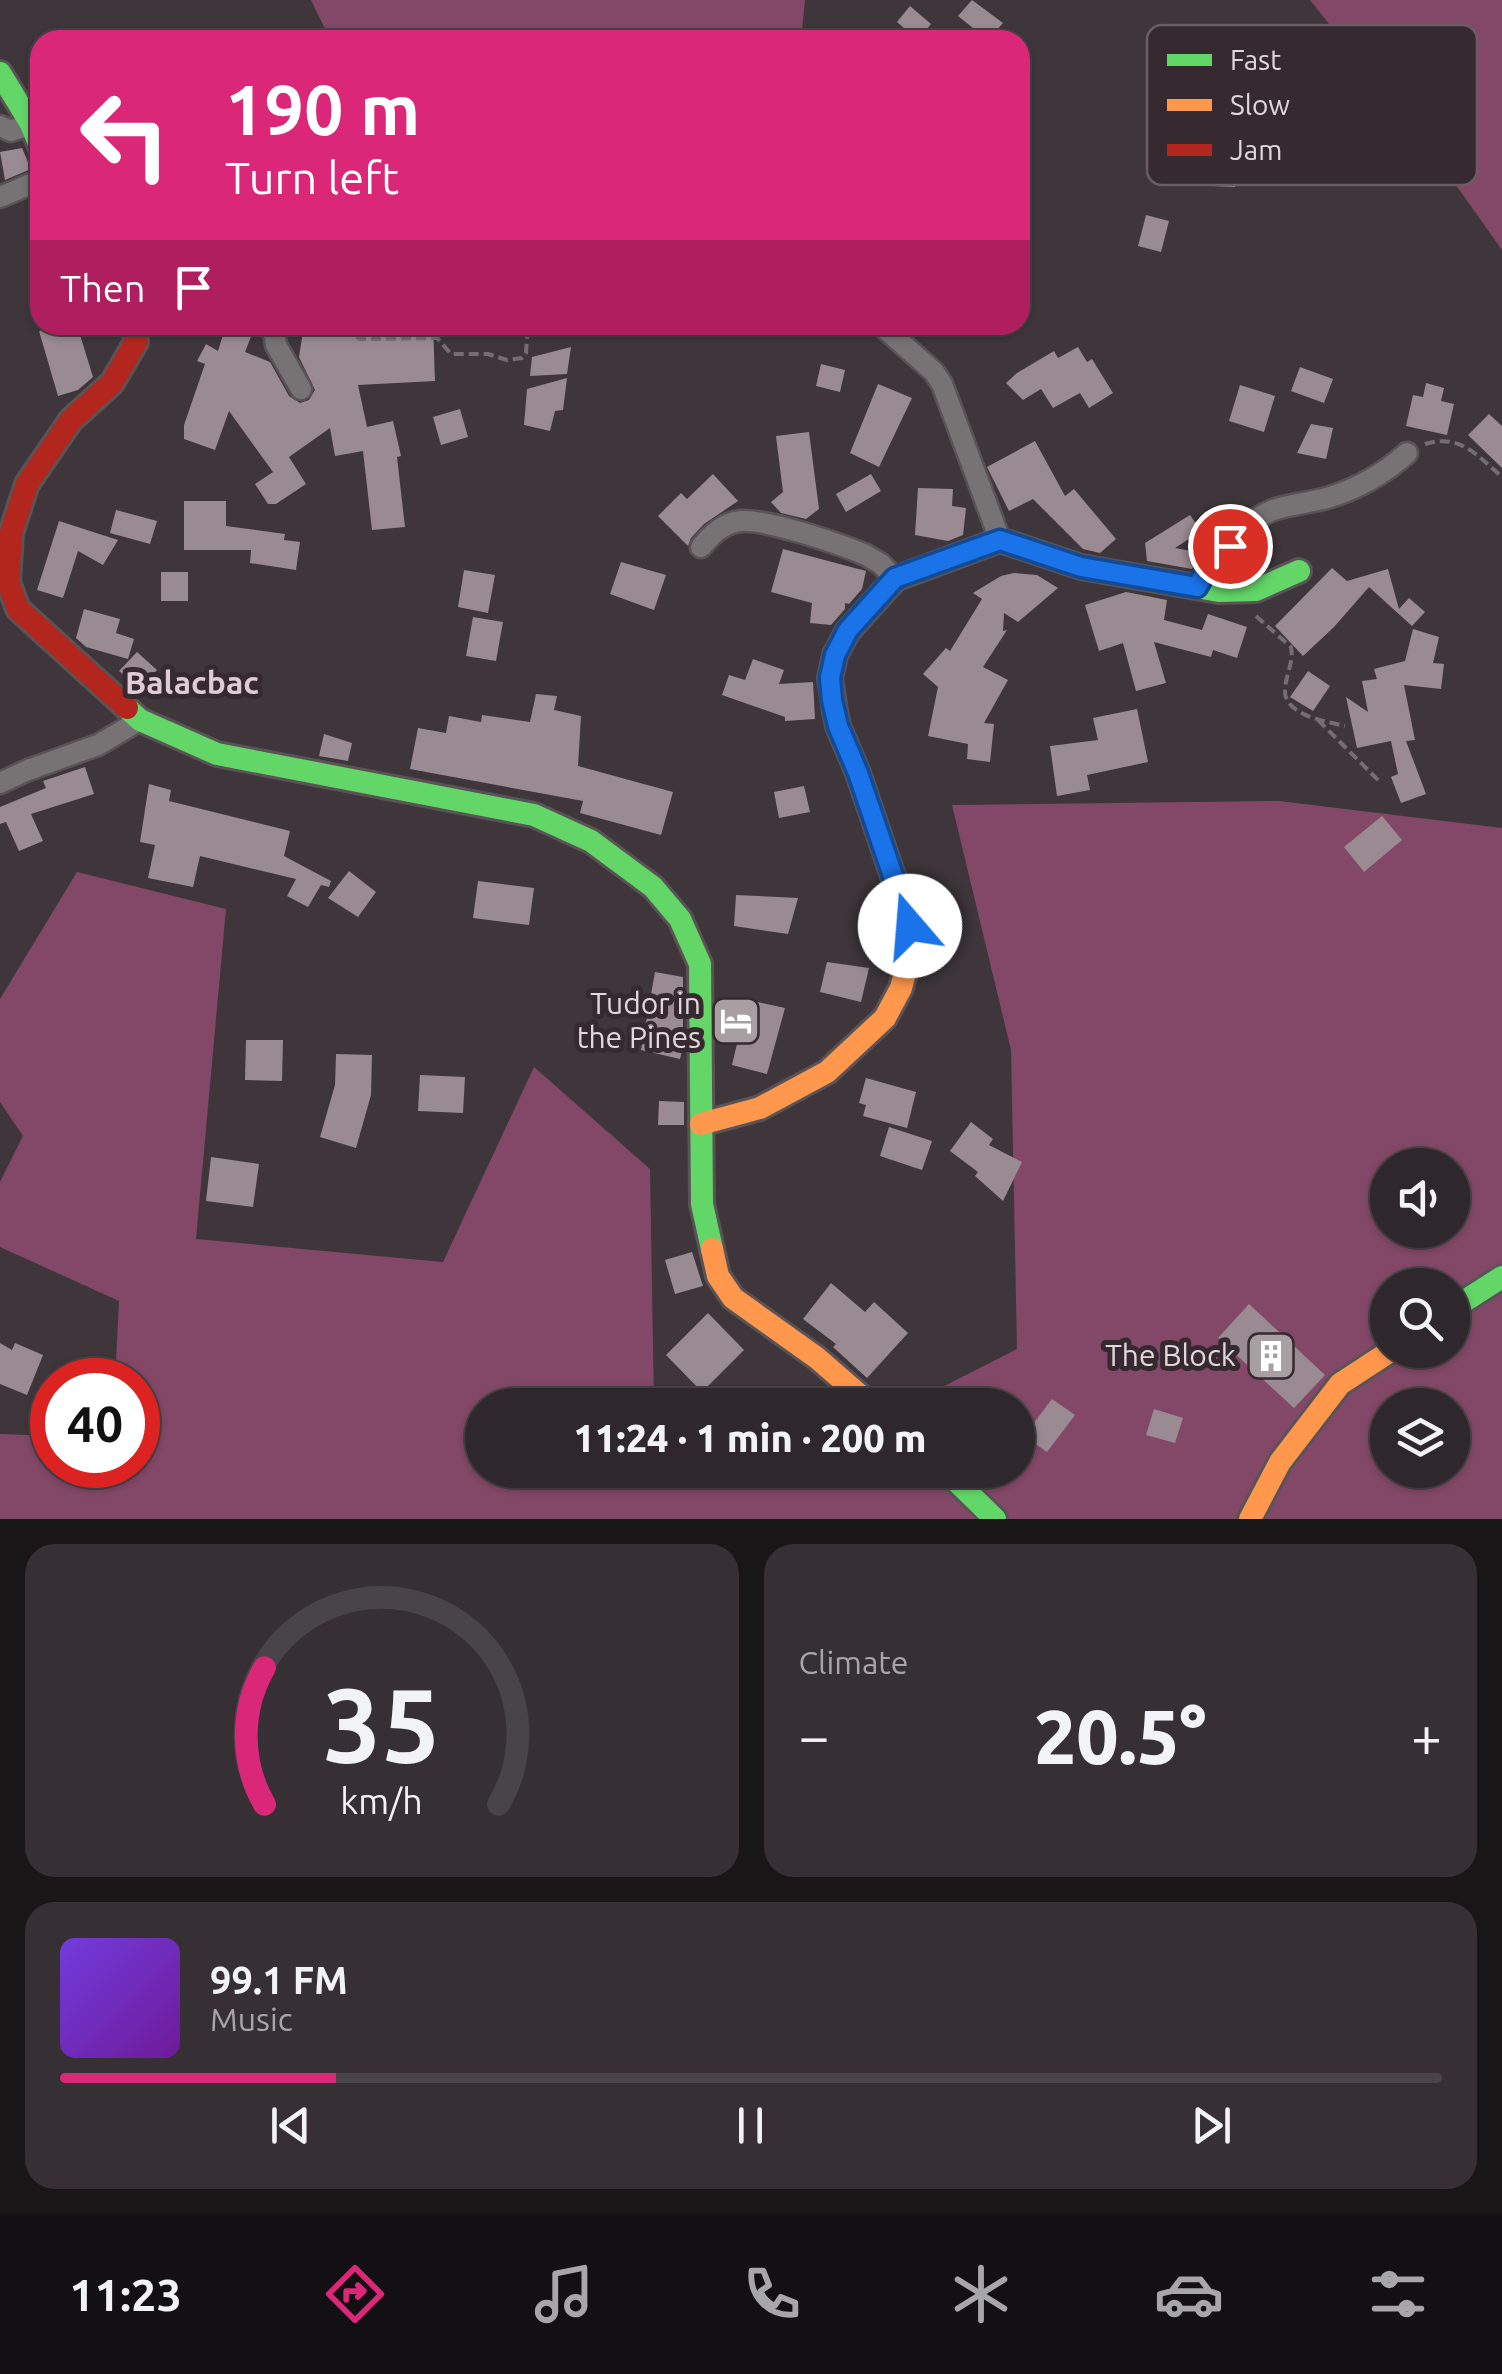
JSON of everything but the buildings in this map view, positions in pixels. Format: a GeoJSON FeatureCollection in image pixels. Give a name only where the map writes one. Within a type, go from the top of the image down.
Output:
{"type":"FeatureCollection","features":[{"type":"Feature","properties":{"kind":"main road"},"geometry":{"type":"LineString","coordinates":[[0,74],[30,122]]}},
{"type":"Feature","properties":{"kind":"main road"},"geometry":{"type":"LineString","coordinates":[[135,335],[136,342],[112,383],[71,420],[27,484],[10,533],[8,582],[18,610],[140,720],[218,754],[534,815],[592,841],[662,898],[680,919],[700,964],[702,1204],[718,1276],[732,1298],[817,1358],[851,1388]]}},
{"type":"Feature","properties":{"kind":"main road"},"geometry":{"type":"LineString","coordinates":[[701,1124],[760,1108],[827,1072],[865,1040],[884,1018],[901,988],[910,954],[910,926],[838,726],[830,678],[835,655],[848,630],[895,578],[1000,540],[1081,567],[1219,591],[1256,590],[1300,571]]}},
{"type":"Feature","properties":{"kind":"main road"},"geometry":{"type":"LineString","coordinates":[[1470,1298],[1502,1276]]}},
{"type":"Feature","properties":{"kind":"main road"},"geometry":{"type":"LineString","coordinates":[[1250,1519],[1280,1462],[1340,1384],[1370,1364]]}},
{"type":"Feature","properties":{"kind":"main road"},"geometry":{"type":"LineString","coordinates":[[963,1488],[995,1519]]}},
{"type":"Feature","properties":{"kind":"street"},"geometry":{"type":"LineString","coordinates":[[0,126],[10,130],[30,124]]}},
{"type":"Feature","properties":{"kind":"street"},"geometry":{"type":"LineString","coordinates":[[0,198],[30,184]]}},
{"type":"Feature","properties":{"kind":"street"},"geometry":{"type":"LineString","coordinates":[[274,335],[300,389]]}},
{"type":"Feature","properties":{"kind":"street"},"geometry":{"type":"LineString","coordinates":[[892,335],[942,384],[1000,540]]}},
{"type":"Feature","properties":{"kind":"street"},"geometry":{"type":"LineString","coordinates":[[1197,587],[1207,569],[1252,522],[1271,511],[1329,498],[1384,474],[1408,453]]}},
{"type":"Feature","properties":{"kind":"street"},"geometry":{"type":"LineString","coordinates":[[702,547],[715,531],[728,524],[762,523],[866,555],[895,578]]}},
{"type":"Feature","properties":{"kind":"street"},"geometry":{"type":"LineString","coordinates":[[0,783],[98,745],[140,720]]}},
{"type":"Feature","properties":{"kind":"path"},"geometry":{"type":"LineString","coordinates":[[352,335],[360,339],[437,338],[450,354],[488,354],[506,360],[526,354],[527,335]]}},
{"type":"Feature","properties":{"kind":"path"},"geometry":{"type":"LineString","coordinates":[[1408,453],[1430,441],[1459,442],[1484,457],[1502,477]]}},
{"type":"Feature","properties":{"kind":"path"},"geometry":{"type":"LineString","coordinates":[[1253,614],[1292,647],[1284,694],[1288,703],[1318,720],[1381,783]]}},
{"type":"Feature","properties":{"kind":"path"},"geometry":{"type":"LineString","coordinates":[[1318,720],[1345,726]]}},
{"type":"Feature","properties":{"kind":"shaded area"},"geometry":{"type":"Polygon","coordinates":[[[311,0],[805,0],[802,30],[326,30],[311,0]]]}},
{"type":"Feature","properties":{"kind":"shaded area"},"geometry":{"type":"Polygon","coordinates":[[[1310,0],[1502,0],[1502,250],[1456,185],[1477,185],[1477,25],[1330,25],[1310,0]]]}},
{"type":"Feature","properties":{"kind":"shaded area"},"geometry":{"type":"Polygon","coordinates":[[[1279,801],[1502,828],[1502,1519],[0,1519],[0,1434],[30,1435],[30,1488],[160,1488],[160,1358],[116,1358],[119,1301],[0,1247],[0,1182],[23,1136],[0,1102],[0,999],[77,872],[226,909],[196,1239],[443,1262],[534,1067],[650,1169],[654,1388],[465,1388],[465,1488],[1035,1488],[1035,1388],[940,1388],[1017,1349],[1011,1050],[952,805],[1279,801]]]}},
{"type":"Feature","properties":{"kind":"traffic: fast"},"geometry":{"type":"LineString","coordinates":[[0,73],[30,122]]}},
{"type":"Feature","properties":{"kind":"traffic: fast"},"geometry":{"type":"LineString","coordinates":[[835,711],[830,678],[835,655],[848,631],[895,579],[1000,540],[1081,567],[1219,591],[1256,590],[1299,571]]}},
{"type":"Feature","properties":{"kind":"traffic: fast"},"geometry":{"type":"LineString","coordinates":[[127,708],[140,720],[217,754],[534,815],[591,841],[653,887],[680,919],[700,964],[702,1204],[712,1249]]}},
{"type":"Feature","properties":{"kind":"traffic: fast"},"geometry":{"type":"LineString","coordinates":[[1470,1297],[1502,1277]]}},
{"type":"Feature","properties":{"kind":"traffic: fast"},"geometry":{"type":"LineString","coordinates":[[963,1488],[995,1519]]}},
{"type":"Feature","properties":{"kind":"traffic: slow"},"geometry":{"type":"LineString","coordinates":[[701,1124],[760,1108],[827,1072],[885,1018],[901,988],[910,954],[910,926],[835,711]]}},
{"type":"Feature","properties":{"kind":"traffic: slow"},"geometry":{"type":"LineString","coordinates":[[712,1249],[718,1276],[733,1298],[817,1358],[851,1388]]}},
{"type":"Feature","properties":{"kind":"traffic: slow"},"geometry":{"type":"LineString","coordinates":[[1250,1519],[1280,1462],[1340,1384],[1370,1364]]}},
{"type":"Feature","properties":{"kind":"traffic: jam"},"geometry":{"type":"LineString","coordinates":[[127,708],[18,609],[8,582],[11,533],[27,484],[71,420],[112,383],[136,342],[135,335]]}},
{"type":"Feature","properties":{"kind":"place","name":"Tudor in the Pines"},"geometry":{"type":"Point","coordinates":[736,1021]}},
{"type":"Feature","properties":{"kind":"place","name":"The Block"},"geometry":{"type":"Point","coordinates":[1271,1356]}},
{"type":"Feature","properties":{"kind":"district","name":"Balacbac"},"geometry":{"type":"Point","coordinates":[192,683]}},
{"type":"Feature","properties":{"kind":"route"},"geometry":{"type":"LineString","coordinates":[[910,926],[832,700],[830,678],[835,655],[848,630],[895,578],[1000,540],[1081,567],[1197,587],[1207,569],[1230,546]]}}]}
